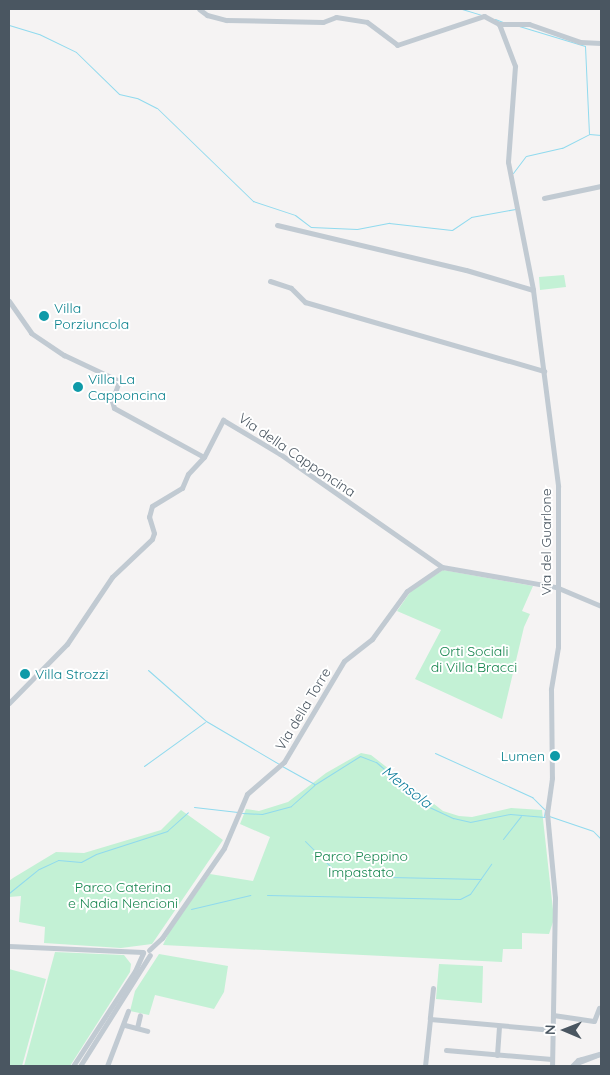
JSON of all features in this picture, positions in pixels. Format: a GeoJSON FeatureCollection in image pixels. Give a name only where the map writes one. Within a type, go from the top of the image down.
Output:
{"type":"FeatureCollection","features":[{"type":"Feature","properties":{"kind":"street"},"geometry":{"type":"LineString","coordinates":[[199,9],[207,15],[226,20],[323,22],[336,17],[367,22],[397,45],[478,17],[492,18],[499,24],[529,24],[580,42],[601,43]]}},
{"type":"Feature","properties":{"kind":"street","name":"Via del Guarlone"},"geometry":{"type":"LineString","coordinates":[[499,24],[516,66],[508,162],[533,290],[558,486],[560,543],[556,587],[558,647],[551,689],[552,778],[547,812],[555,898],[552,1066]]}},
{"type":"Feature","properties":{"kind":"street"},"geometry":{"type":"LineString","coordinates":[[544,198],[601,186]]}},
{"type":"Feature","properties":{"kind":"street"},"geometry":{"type":"LineString","coordinates":[[277,225],[466,270],[533,290]]}},
{"type":"Feature","properties":{"kind":"street"},"geometry":{"type":"LineString","coordinates":[[270,281],[278,281],[291,288],[305,302],[544,370]]}},
{"type":"Feature","properties":{"kind":"street"},"geometry":{"type":"LineString","coordinates":[[9,301],[31,333],[64,355],[119,381],[112,401],[114,408],[204,457],[188,474],[182,488],[152,506],[149,517],[154,532],[152,539],[112,577],[67,644],[9,703]]}},
{"type":"Feature","properties":{"kind":"street","name":"Via della Capponcina"},"geometry":{"type":"LineString","coordinates":[[204,457],[221,422],[228,422],[442,567]]}},
{"type":"Feature","properties":{"kind":"street"},"geometry":{"type":"LineString","coordinates":[[442,567],[556,587],[601,606]]}},
{"type":"Feature","properties":{"kind":"street","name":"Via della Torre"},"geometry":{"type":"LineString","coordinates":[[80,1066],[150,953],[224,848],[250,790],[286,758],[344,661],[372,639],[407,591],[442,567]]}},
{"type":"Feature","properties":{"kind":"street"},"geometry":{"type":"LineString","coordinates":[[9,946],[143,952]]}},
{"type":"Feature","properties":{"kind":"street"},"geometry":{"type":"LineString","coordinates":[[143,952],[146,957],[150,953]]}},
{"type":"Feature","properties":{"kind":"street"},"geometry":{"type":"LineString","coordinates":[[73,1066],[135,971],[143,952]]}},
{"type":"Feature","properties":{"kind":"street"},"geometry":{"type":"LineString","coordinates":[[425,1066],[433,988]]}},
{"type":"Feature","properties":{"kind":"street"},"geometry":{"type":"LineString","coordinates":[[553,1015],[594,1021],[598,1018],[599,1008]]}},
{"type":"Feature","properties":{"kind":"street"},"geometry":{"type":"LineString","coordinates":[[106,1066],[125,1025],[128,1011]]}},
{"type":"Feature","properties":{"kind":"street"},"geometry":{"type":"LineString","coordinates":[[137,1028],[140,1015]]}},
{"type":"Feature","properties":{"kind":"street"},"geometry":{"type":"LineString","coordinates":[[430,1019],[553,1030]]}},
{"type":"Feature","properties":{"kind":"street"},"geometry":{"type":"LineString","coordinates":[[125,1025],[147,1031]]}},
{"type":"Feature","properties":{"kind":"street"},"geometry":{"type":"LineString","coordinates":[[497,1054],[499,1026]]}},
{"type":"Feature","properties":{"kind":"street"},"geometry":{"type":"LineString","coordinates":[[446,1050],[552,1059]]}},
{"type":"Feature","properties":{"kind":"green space"},"geometry":{"type":"Polygon","coordinates":[[[564,275],[566,287],[540,290],[539,277],[564,275]]]}},
{"type":"Feature","properties":{"kind":"green space","name":"Orti Sociali di Villa Bracci"},"geometry":{"type":"Polygon","coordinates":[[[443,570],[533,586],[522,611],[530,614],[524,627],[502,719],[415,679],[441,630],[397,611],[411,591],[443,570]]]}},
{"type":"Feature","properties":{"kind":"green space","name":"Parco Peppino Impastato"},"geometry":{"type":"Polygon","coordinates":[[[361,753],[371,755],[443,811],[459,816],[472,817],[511,808],[542,810],[554,919],[549,934],[522,933],[522,949],[503,949],[502,962],[163,945],[170,930],[210,874],[253,881],[270,837],[240,824],[246,809],[259,811],[288,802],[326,773],[361,753]]]}},
{"type":"Feature","properties":{"kind":"green space","name":"Parco Caterina e Nadia Nencioni"},"geometry":{"type":"Polygon","coordinates":[[[181,810],[223,840],[152,944],[121,948],[44,943],[45,927],[19,922],[21,896],[9,897],[9,881],[13,878],[56,852],[84,853],[161,830],[181,810]]]}},
{"type":"Feature","properties":{"kind":"green space"},"geometry":{"type":"Polygon","coordinates":[[[55,952],[124,955],[131,964],[130,972],[70,1066],[24,1066],[55,952]]]}},
{"type":"Feature","properties":{"kind":"green space"},"geometry":{"type":"Polygon","coordinates":[[[159,954],[228,966],[224,992],[214,1009],[155,995],[149,1015],[130,1011],[135,991],[159,954]]]}},
{"type":"Feature","properties":{"kind":"green space"},"geometry":{"type":"Polygon","coordinates":[[[439,964],[483,966],[482,1003],[436,999],[439,964]]]}},
{"type":"Feature","properties":{"kind":"green space"},"geometry":{"type":"Polygon","coordinates":[[[9,969],[46,979],[22,1066],[9,1066],[9,969]]]}},
{"type":"Feature","properties":{"kind":"waterway"},"geometry":{"type":"LineString","coordinates":[[462,9],[482,15]]}},
{"type":"Feature","properties":{"kind":"waterway"},"geometry":{"type":"LineString","coordinates":[[495,19],[503,22]]}},
{"type":"Feature","properties":{"kind":"waterway"},"geometry":{"type":"LineString","coordinates":[[9,25],[39,34],[76,52],[119,94],[137,98],[157,108],[253,201],[295,215],[311,227],[357,229],[389,223],[452,230],[471,217],[515,209]]}},
{"type":"Feature","properties":{"kind":"waterway"},"geometry":{"type":"LineString","coordinates":[[519,26],[585,46],[589,133]]}},
{"type":"Feature","properties":{"kind":"waterway"},"geometry":{"type":"LineString","coordinates":[[513,173],[526,156],[562,148],[589,134],[601,135]]}},
{"type":"Feature","properties":{"kind":"waterway"},"geometry":{"type":"LineString","coordinates":[[148,670],[206,721],[279,764]]}},
{"type":"Feature","properties":{"kind":"waterway"},"geometry":{"type":"LineString","coordinates":[[144,766],[205,722]]}},
{"type":"Feature","properties":{"kind":"waterway"},"geometry":{"type":"LineString","coordinates":[[435,753],[532,797],[545,810],[544,816]]}},
{"type":"Feature","properties":{"kind":"waterway","name":"Mensola"},"geometry":{"type":"LineString","coordinates":[[242,813],[262,814],[291,806],[314,785],[360,756],[376,762],[427,806],[453,818],[470,822],[510,814],[545,817]]}},
{"type":"Feature","properties":{"kind":"waterway"},"geometry":{"type":"LineString","coordinates":[[282,766],[314,784]]}},
{"type":"Feature","properties":{"kind":"waterway","name":"Mensola"},"geometry":{"type":"LineString","coordinates":[[194,807],[238,812]]}},
{"type":"Feature","properties":{"kind":"waterway","name":"Mensola"},"geometry":{"type":"LineString","coordinates":[[9,893],[39,869],[58,860],[81,862],[96,854],[167,831],[188,812]]}},
{"type":"Feature","properties":{"kind":"waterway"},"geometry":{"type":"LineString","coordinates":[[503,839],[521,816]]}},
{"type":"Feature","properties":{"kind":"waterway","name":"Mensola"},"geometry":{"type":"LineString","coordinates":[[549,816],[593,831],[601,839]]}},
{"type":"Feature","properties":{"kind":"waterway"},"geometry":{"type":"LineString","coordinates":[[305,841],[335,871],[346,876],[481,879]]}},
{"type":"Feature","properties":{"kind":"waterway"},"geometry":{"type":"LineString","coordinates":[[267,895],[460,899],[470,894],[491,864]]}},
{"type":"Feature","properties":{"kind":"waterway"},"geometry":{"type":"LineString","coordinates":[[191,909],[250,895]]}},
{"type":"Feature","properties":{"kind":"place","name":"Villa Porziuncola"},"geometry":{"type":"Point","coordinates":[44,316]}},
{"type":"Feature","properties":{"kind":"place","name":"Villa La Capponcina"},"geometry":{"type":"Point","coordinates":[78,387]}},
{"type":"Feature","properties":{"kind":"place","name":"Villa Strozzi"},"geometry":{"type":"Point","coordinates":[25,674]}},
{"type":"Feature","properties":{"kind":"place","name":"Lumen"},"geometry":{"type":"Point","coordinates":[555,756]}}]}
